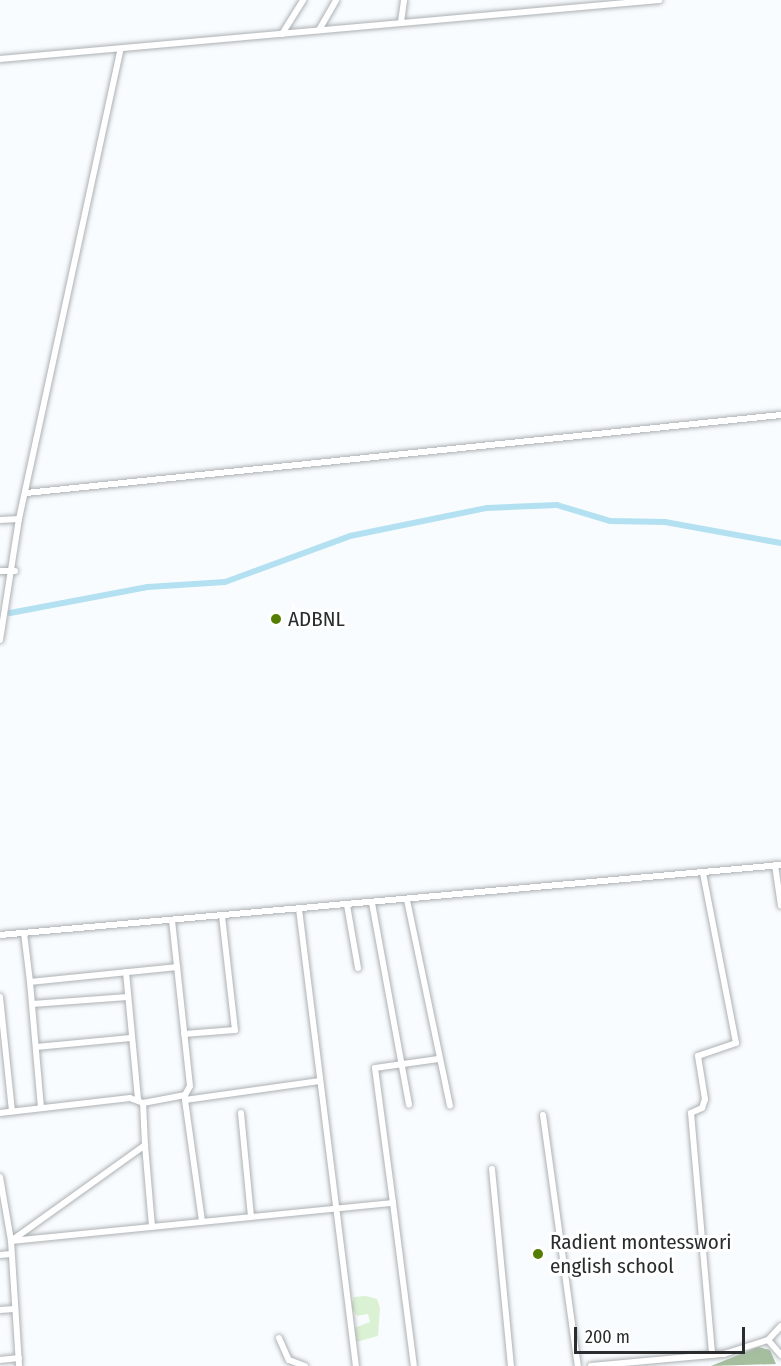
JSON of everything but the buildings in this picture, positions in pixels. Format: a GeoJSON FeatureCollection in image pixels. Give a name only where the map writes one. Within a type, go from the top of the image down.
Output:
{"type":"FeatureCollection","features":[{"type":"Feature","properties":{"kind":"street"},"geometry":{"type":"LineString","coordinates":[[282,34],[303,0]]}},
{"type":"Feature","properties":{"kind":"street"},"geometry":{"type":"LineString","coordinates":[[319,30],[336,0]]}},
{"type":"Feature","properties":{"kind":"street"},"geometry":{"type":"LineString","coordinates":[[401,22],[404,0]]}},
{"type":"Feature","properties":{"kind":"street"},"geometry":{"type":"LineString","coordinates":[[2,59],[659,0]]}},
{"type":"Feature","properties":{"kind":"street"},"geometry":{"type":"LineString","coordinates":[[0,640],[15,571],[19,519],[120,50]]}},
{"type":"Feature","properties":{"kind":"street"},"geometry":{"type":"LineString","coordinates":[[26,492],[781,415]]}},
{"type":"Feature","properties":{"kind":"street"},"geometry":{"type":"LineString","coordinates":[[0,520],[19,519]]}},
{"type":"Feature","properties":{"kind":"street"},"geometry":{"type":"LineString","coordinates":[[0,571],[15,571]]}},
{"type":"Feature","properties":{"kind":"street"},"geometry":{"type":"LineString","coordinates":[[0,935],[778,865],[781,906]]}},
{"type":"Feature","properties":{"kind":"street"},"geometry":{"type":"LineString","coordinates":[[703,873],[736,1043],[698,1056],[705,1099],[702,1108],[691,1113],[712,1355]]}},
{"type":"Feature","properties":{"kind":"street"},"geometry":{"type":"LineString","coordinates":[[407,900],[438,1059],[450,1106]]}},
{"type":"Feature","properties":{"kind":"street"},"geometry":{"type":"LineString","coordinates":[[372,903],[409,1105]]}},
{"type":"Feature","properties":{"kind":"street"},"geometry":{"type":"LineString","coordinates":[[347,905],[358,968]]}},
{"type":"Feature","properties":{"kind":"street"},"geometry":{"type":"LineString","coordinates":[[299,909],[356,1366]]}},
{"type":"Feature","properties":{"kind":"street"},"geometry":{"type":"LineString","coordinates":[[184,1035],[235,1030],[222,916]]}},
{"type":"Feature","properties":{"kind":"street"},"geometry":{"type":"LineString","coordinates":[[172,920],[190,1086],[185,1098],[202,1221]]}},
{"type":"Feature","properties":{"kind":"street"},"geometry":{"type":"LineString","coordinates":[[24,933],[41,1108]]}},
{"type":"Feature","properties":{"kind":"street"},"geometry":{"type":"LineString","coordinates":[[30,982],[177,967]]}},
{"type":"Feature","properties":{"kind":"street"},"geometry":{"type":"LineString","coordinates":[[126,972],[152,1227]]}},
{"type":"Feature","properties":{"kind":"street"},"geometry":{"type":"LineString","coordinates":[[0,997],[12,1111]]}},
{"type":"Feature","properties":{"kind":"street"},"geometry":{"type":"LineString","coordinates":[[32,1004],[128,997]]}},
{"type":"Feature","properties":{"kind":"street"},"geometry":{"type":"LineString","coordinates":[[36,1047],[131,1038]]}},
{"type":"Feature","properties":{"kind":"street"},"geometry":{"type":"LineString","coordinates":[[414,1366],[393,1203],[373,1075],[381,1065],[438,1059]]}},
{"type":"Feature","properties":{"kind":"street"},"geometry":{"type":"LineString","coordinates":[[0,1113],[185,1098],[320,1081]]}},
{"type":"Feature","properties":{"kind":"street"},"geometry":{"type":"LineString","coordinates":[[241,1113],[251,1217]]}},
{"type":"Feature","properties":{"kind":"street"},"geometry":{"type":"LineString","coordinates":[[543,1115],[578,1366]]}},
{"type":"Feature","properties":{"kind":"street"},"geometry":{"type":"LineString","coordinates":[[11,1242],[145,1145]]}},
{"type":"Feature","properties":{"kind":"street"},"geometry":{"type":"LineString","coordinates":[[492,1169],[511,1366]]}},
{"type":"Feature","properties":{"kind":"street"},"geometry":{"type":"LineString","coordinates":[[0,1177],[3,1215],[11,1242],[19,1362],[0,1360]]}},
{"type":"Feature","properties":{"kind":"street"},"geometry":{"type":"LineString","coordinates":[[11,1242],[393,1203]]}},
{"type":"Feature","properties":{"kind":"street"},"geometry":{"type":"LineString","coordinates":[[0,1255],[11,1254]]}},
{"type":"Feature","properties":{"kind":"street"},"geometry":{"type":"LineString","coordinates":[[0,1310],[14,1309]]}},
{"type":"Feature","properties":{"kind":"street"},"geometry":{"type":"LineString","coordinates":[[591,1366],[664,1362],[712,1355],[768,1340],[781,1326]]}},
{"type":"Feature","properties":{"kind":"street"},"geometry":{"type":"LineString","coordinates":[[279,1338],[285,1356],[305,1366]]}},
{"type":"Feature","properties":{"kind":"street"},"geometry":{"type":"LineString","coordinates":[[768,1340],[780,1353]]}},
{"type":"Feature","properties":{"kind":"green space"},"geometry":{"type":"Polygon","coordinates":[[[366,1296],[377,1299],[380,1308],[378,1336],[356,1342],[354,1328],[370,1322],[368,1314],[357,1316],[351,1307],[354,1297],[366,1296]]]}},
{"type":"Feature","properties":{"kind":"green space"},"geometry":{"type":"Polygon","coordinates":[[[758,1347],[770,1350],[776,1364],[711,1366],[758,1347]]]}},
{"type":"Feature","properties":{"kind":"waterway"},"geometry":{"type":"LineString","coordinates":[[10,613],[148,587],[225,582],[350,536],[487,508],[557,505],[610,521],[665,522],[781,543]]}},
{"type":"Feature","properties":{"kind":"place","name":"ADBNL"},"geometry":{"type":"Point","coordinates":[276,619]}},
{"type":"Feature","properties":{"kind":"place","name":"Radient montesswori english school"},"geometry":{"type":"Point","coordinates":[538,1254]}}]}
